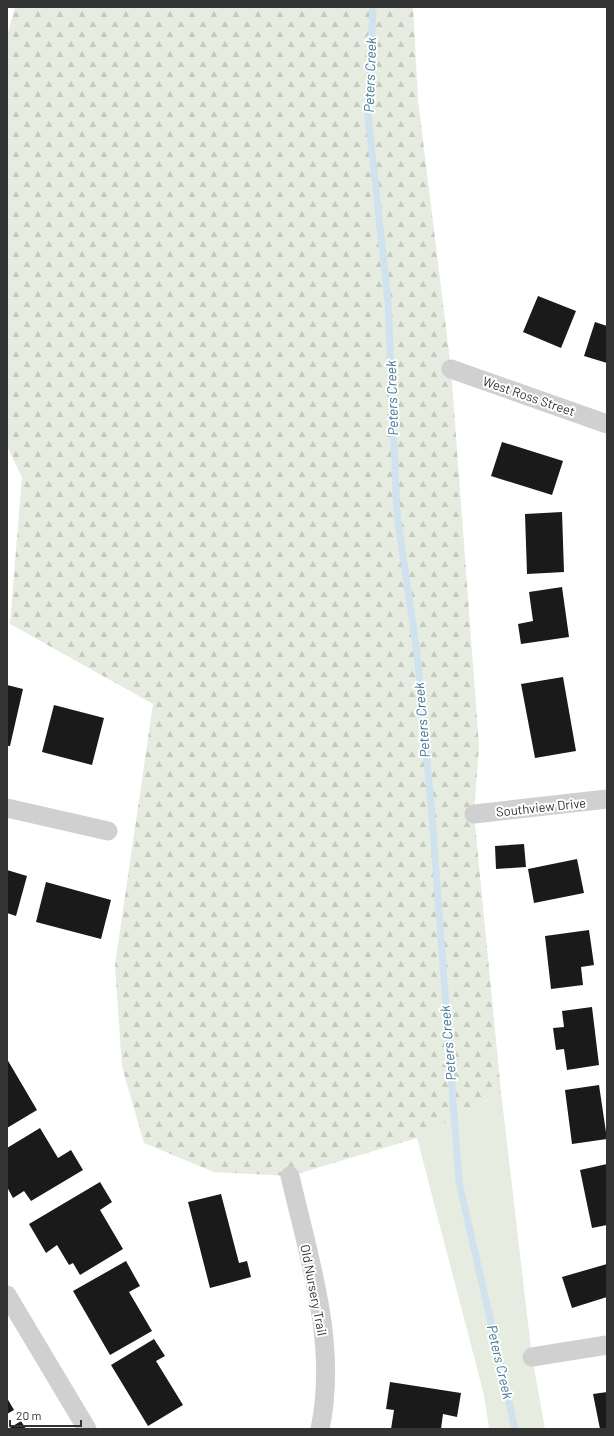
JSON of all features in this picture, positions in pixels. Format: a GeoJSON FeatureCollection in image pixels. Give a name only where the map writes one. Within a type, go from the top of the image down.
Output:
{"type":"FeatureCollection","features":[{"type":"Feature","properties":{"kind":"street","name":"West Ross Street"},"geometry":{"type":"LineString","coordinates":[[451,369],[607,424]]}},
{"type":"Feature","properties":{"kind":"street","name":"Southview Drive"},"geometry":{"type":"LineString","coordinates":[[474,814],[607,799]]}},
{"type":"Feature","properties":{"kind":"street"},"geometry":{"type":"LineString","coordinates":[[7,808],[108,831]]}},
{"type":"Feature","properties":{"kind":"street","name":"Old Nursery Trail"},"geometry":{"type":"LineString","coordinates":[[290,1176],[321,1314],[327,1365],[325,1405],[320,1429]]}},
{"type":"Feature","properties":{"kind":"street"},"geometry":{"type":"LineString","coordinates":[[7,1295],[86,1429]]}},
{"type":"Feature","properties":{"kind":"street"},"geometry":{"type":"LineString","coordinates":[[532,1357],[607,1345]]}},
{"type":"Feature","properties":{"kind":"green space"},"geometry":{"type":"Polygon","coordinates":[[[15,7],[413,7],[418,100],[451,369],[479,746],[474,814],[501,1092],[417,1138],[290,1176],[214,1172],[144,1143],[122,1067],[115,965],[153,704],[10,624],[22,477],[7,446],[7,36],[15,7]]]}},
{"type":"Feature","properties":{"kind":"green space"},"geometry":{"type":"Polygon","coordinates":[[[501,1092],[532,1357],[545,1429],[489,1429],[484,1395],[417,1138],[501,1092]]]}},
{"type":"Feature","properties":{"kind":"building"},"geometry":{"type":"Polygon","coordinates":[[[538,296],[576,311],[561,348],[523,332],[538,296]]]}},
{"type":"Feature","properties":{"kind":"building"},"geometry":{"type":"Polygon","coordinates":[[[595,322],[607,326],[607,363],[584,356],[595,322]]]}},
{"type":"Feature","properties":{"kind":"building"},"geometry":{"type":"Polygon","coordinates":[[[502,442],[563,461],[552,495],[491,476],[502,442]]]}},
{"type":"Feature","properties":{"kind":"building"},"geometry":{"type":"Polygon","coordinates":[[[562,512],[564,572],[527,574],[525,514],[562,512]]]}},
{"type":"Feature","properties":{"kind":"building"},"geometry":{"type":"Polygon","coordinates":[[[562,587],[569,637],[521,644],[518,624],[533,621],[529,592],[562,587]]]}},
{"type":"Feature","properties":{"kind":"building"},"geometry":{"type":"Polygon","coordinates":[[[563,677],[576,751],[535,758],[521,684],[563,677]]]}},
{"type":"Feature","properties":{"kind":"building"},"geometry":{"type":"Polygon","coordinates":[[[7,685],[23,689],[10,746],[7,746],[7,685]]]}},
{"type":"Feature","properties":{"kind":"building"},"geometry":{"type":"Polygon","coordinates":[[[54,705],[104,718],[92,765],[42,752],[54,705]]]}},
{"type":"Feature","properties":{"kind":"building"},"geometry":{"type":"Polygon","coordinates":[[[524,844],[526,867],[496,869],[495,846],[524,844]]]}},
{"type":"Feature","properties":{"kind":"building"},"geometry":{"type":"Polygon","coordinates":[[[577,859],[584,893],[534,903],[528,869],[577,859]]]}},
{"type":"Feature","properties":{"kind":"building"},"geometry":{"type":"Polygon","coordinates":[[[7,870],[27,876],[16,916],[7,913],[7,870]]]}},
{"type":"Feature","properties":{"kind":"building"},"geometry":{"type":"Polygon","coordinates":[[[46,882],[111,900],[101,939],[36,922],[46,882]]]}},
{"type":"Feature","properties":{"kind":"building"},"geometry":{"type":"Polygon","coordinates":[[[589,930],[594,965],[581,967],[583,985],[551,989],[545,936],[589,930]]]}},
{"type":"Feature","properties":{"kind":"building"},"geometry":{"type":"Polygon","coordinates":[[[592,1007],[599,1065],[567,1070],[564,1049],[556,1050],[553,1028],[564,1027],[562,1011],[592,1007]]]}},
{"type":"Feature","properties":{"kind":"building"},"geometry":{"type":"Polygon","coordinates":[[[7,1059],[37,1110],[7,1128],[7,1059]]]}},
{"type":"Feature","properties":{"kind":"building"},"geometry":{"type":"Polygon","coordinates":[[[599,1085],[607,1139],[572,1144],[565,1090],[599,1085]]]}},
{"type":"Feature","properties":{"kind":"building"},"geometry":{"type":"Polygon","coordinates":[[[40,1128],[58,1158],[71,1150],[83,1170],[31,1201],[24,1191],[13,1198],[7,1187],[7,1148],[40,1128]]]}},
{"type":"Feature","properties":{"kind":"building"},"geometry":{"type":"Polygon","coordinates":[[[607,1164],[607,1225],[592,1228],[580,1170],[607,1164]]]}},
{"type":"Feature","properties":{"kind":"building"},"geometry":{"type":"Polygon","coordinates":[[[100,1182],[112,1202],[100,1210],[123,1249],[80,1275],[73,1263],[69,1265],[57,1245],[46,1253],[29,1224],[100,1182]]]}},
{"type":"Feature","properties":{"kind":"building"},"geometry":{"type":"Polygon","coordinates":[[[221,1194],[239,1263],[247,1261],[251,1277],[210,1288],[188,1202],[221,1194]]]}},
{"type":"Feature","properties":{"kind":"building"},"geometry":{"type":"Polygon","coordinates":[[[126,1261],[140,1286],[129,1292],[152,1331],[110,1355],[73,1291],[126,1261]]]}},
{"type":"Feature","properties":{"kind":"building"},"geometry":{"type":"Polygon","coordinates":[[[607,1264],[607,1297],[572,1308],[562,1277],[607,1264]]]}},
{"type":"Feature","properties":{"kind":"building"},"geometry":{"type":"Polygon","coordinates":[[[154,1339],[165,1356],[156,1361],[183,1405],[148,1426],[111,1365],[154,1339]]]}},
{"type":"Feature","properties":{"kind":"building"},"geometry":{"type":"Polygon","coordinates":[[[390,1382],[461,1393],[457,1417],[443,1414],[441,1429],[391,1429],[394,1410],[386,1409],[390,1382]]]}},
{"type":"Feature","properties":{"kind":"building"},"geometry":{"type":"Polygon","coordinates":[[[607,1392],[607,1429],[600,1429],[593,1394],[607,1392]]]}},
{"type":"Feature","properties":{"kind":"building"},"geometry":{"type":"Polygon","coordinates":[[[7,1398],[14,1410],[7,1414],[7,1398]]]}},
{"type":"Feature","properties":{"kind":"building"},"geometry":{"type":"Polygon","coordinates":[[[21,1421],[26,1429],[8,1429],[21,1421]]]}},
{"type":"Feature","properties":{"kind":"waterway","name":"Peters Creek"},"geometry":{"type":"LineString","coordinates":[[373,7],[368,115],[388,301],[397,514],[417,653],[432,816],[459,1182],[515,1429]]}}]}
